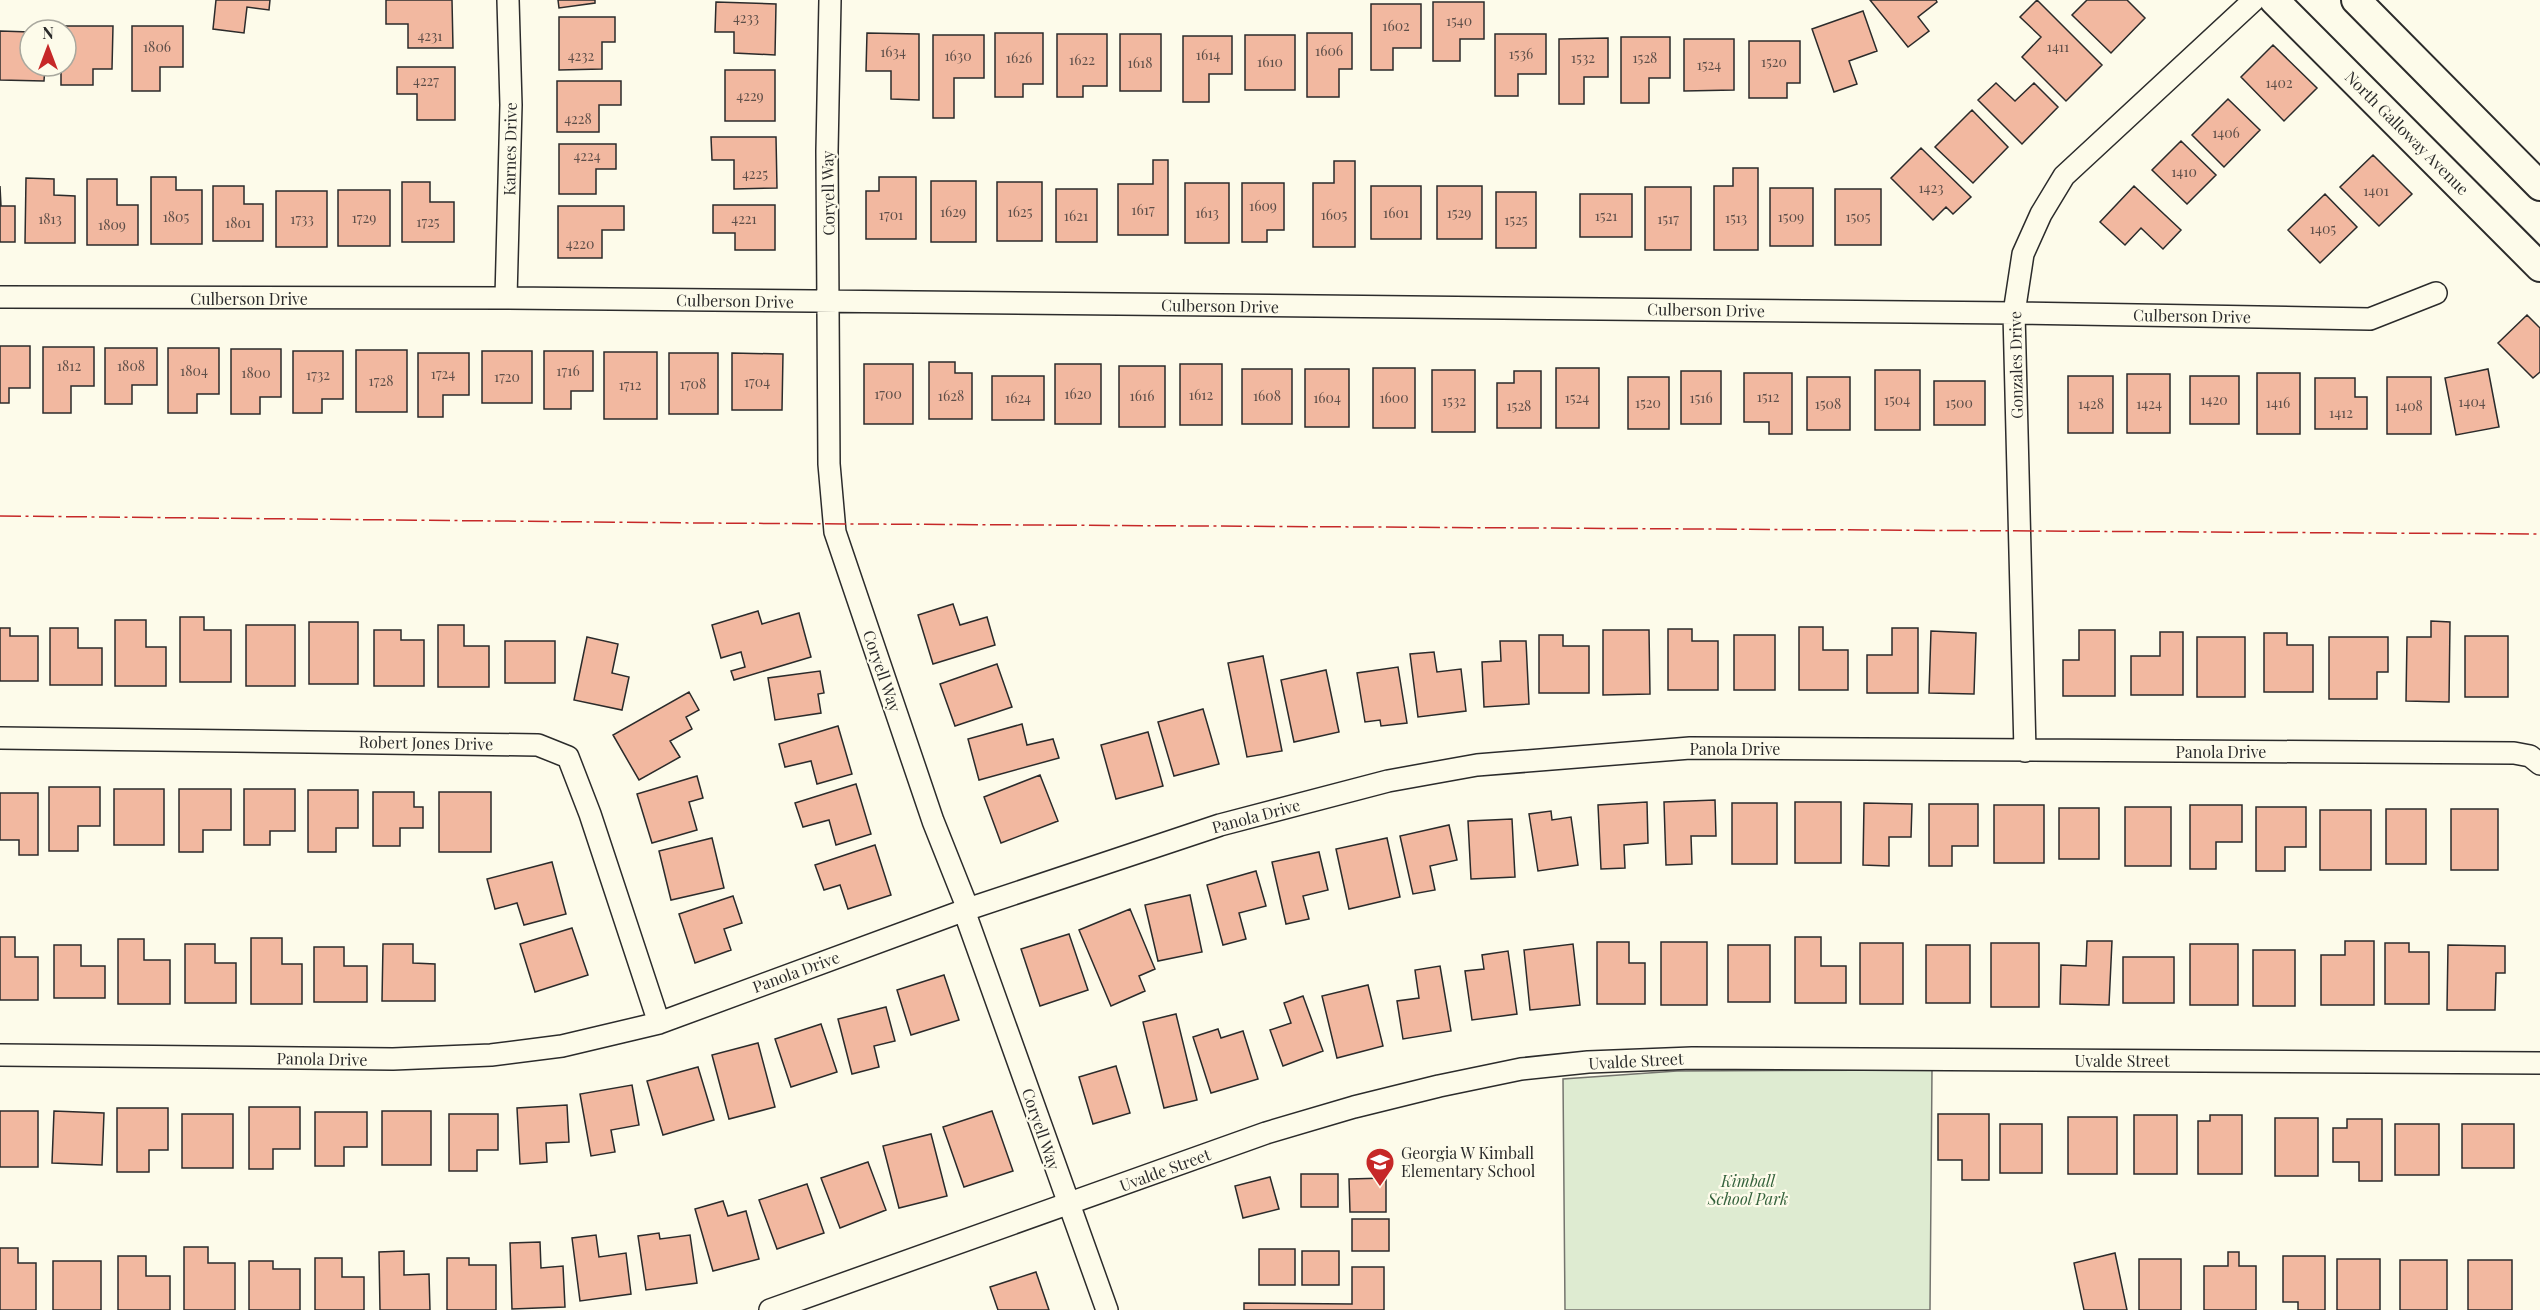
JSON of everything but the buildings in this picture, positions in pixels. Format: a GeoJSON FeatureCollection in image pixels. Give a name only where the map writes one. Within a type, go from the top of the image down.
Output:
{"type":"FeatureCollection","features":[{"type":"Feature","properties":{"kind":"main road","name":"North Galloway Avenue"},"geometry":{"type":"LineString","coordinates":[[2274,0],[2540,267]]}},
{"type":"Feature","properties":{"kind":"main road"},"geometry":{"type":"LineString","coordinates":[[2356,0],[2540,186]]}},
{"type":"Feature","properties":{"kind":"street","name":"Karnes Drive"},"geometry":{"type":"LineString","coordinates":[[506,298],[511,105],[508,0]]}},
{"type":"Feature","properties":{"kind":"street","name":"Coryell Way"},"geometry":{"type":"LineString","coordinates":[[830,0],[827,151],[829,464],[835,532],[933,820],[968,909],[966,916],[1107,1310]]}},
{"type":"Feature","properties":{"kind":"street","name":"Gonzales Drive"},"geometry":{"type":"LineString","coordinates":[[2025,751],[2014,313],[2023,254],[2064,176],[2254,0]]}},
{"type":"Feature","properties":{"kind":"street","name":"Culberson Drive"},"geometry":{"type":"LineString","coordinates":[[0,297],[506,298],[2014,313],[2370,319],[2436,293]]}},
{"type":"Feature","properties":{"kind":"street","name":"Robert Jones Drive"},"geometry":{"type":"LineString","coordinates":[[0,738],[538,745],[568,758],[590,814],[659,1023]]}},
{"type":"Feature","properties":{"kind":"street","name":"Panola Drive"},"geometry":{"type":"LineString","coordinates":[[0,1055],[393,1059],[480,1055],[562,1046],[659,1023],[968,909],[1220,825],[1388,781],[1477,765],[1690,748],[2514,753],[2530,756],[2540,764]]}},
{"type":"Feature","properties":{"kind":"street","name":"Uvalde Street"},"geometry":{"type":"LineString","coordinates":[[770,1310],[1266,1133],[1354,1107],[1521,1069],[1692,1058],[2540,1063]]}},
{"type":"Feature","properties":{"kind":"green space","name":"Kimball School Park"},"geometry":{"type":"Polygon","coordinates":[[[1932,1070],[1930,1310],[1565,1310],[1563,1079],[1677,1071],[1932,1070]]]}},
{"type":"Feature","properties":{"kind":"power"},"geometry":{"type":"LineString","coordinates":[[0,516],[698,523],[2540,534]]}},
{"type":"Feature","properties":{"kind":"place","name":"Georgia W Kimball Elementary School"},"geometry":{"type":"Point","coordinates":[1380,1188]}}]}
